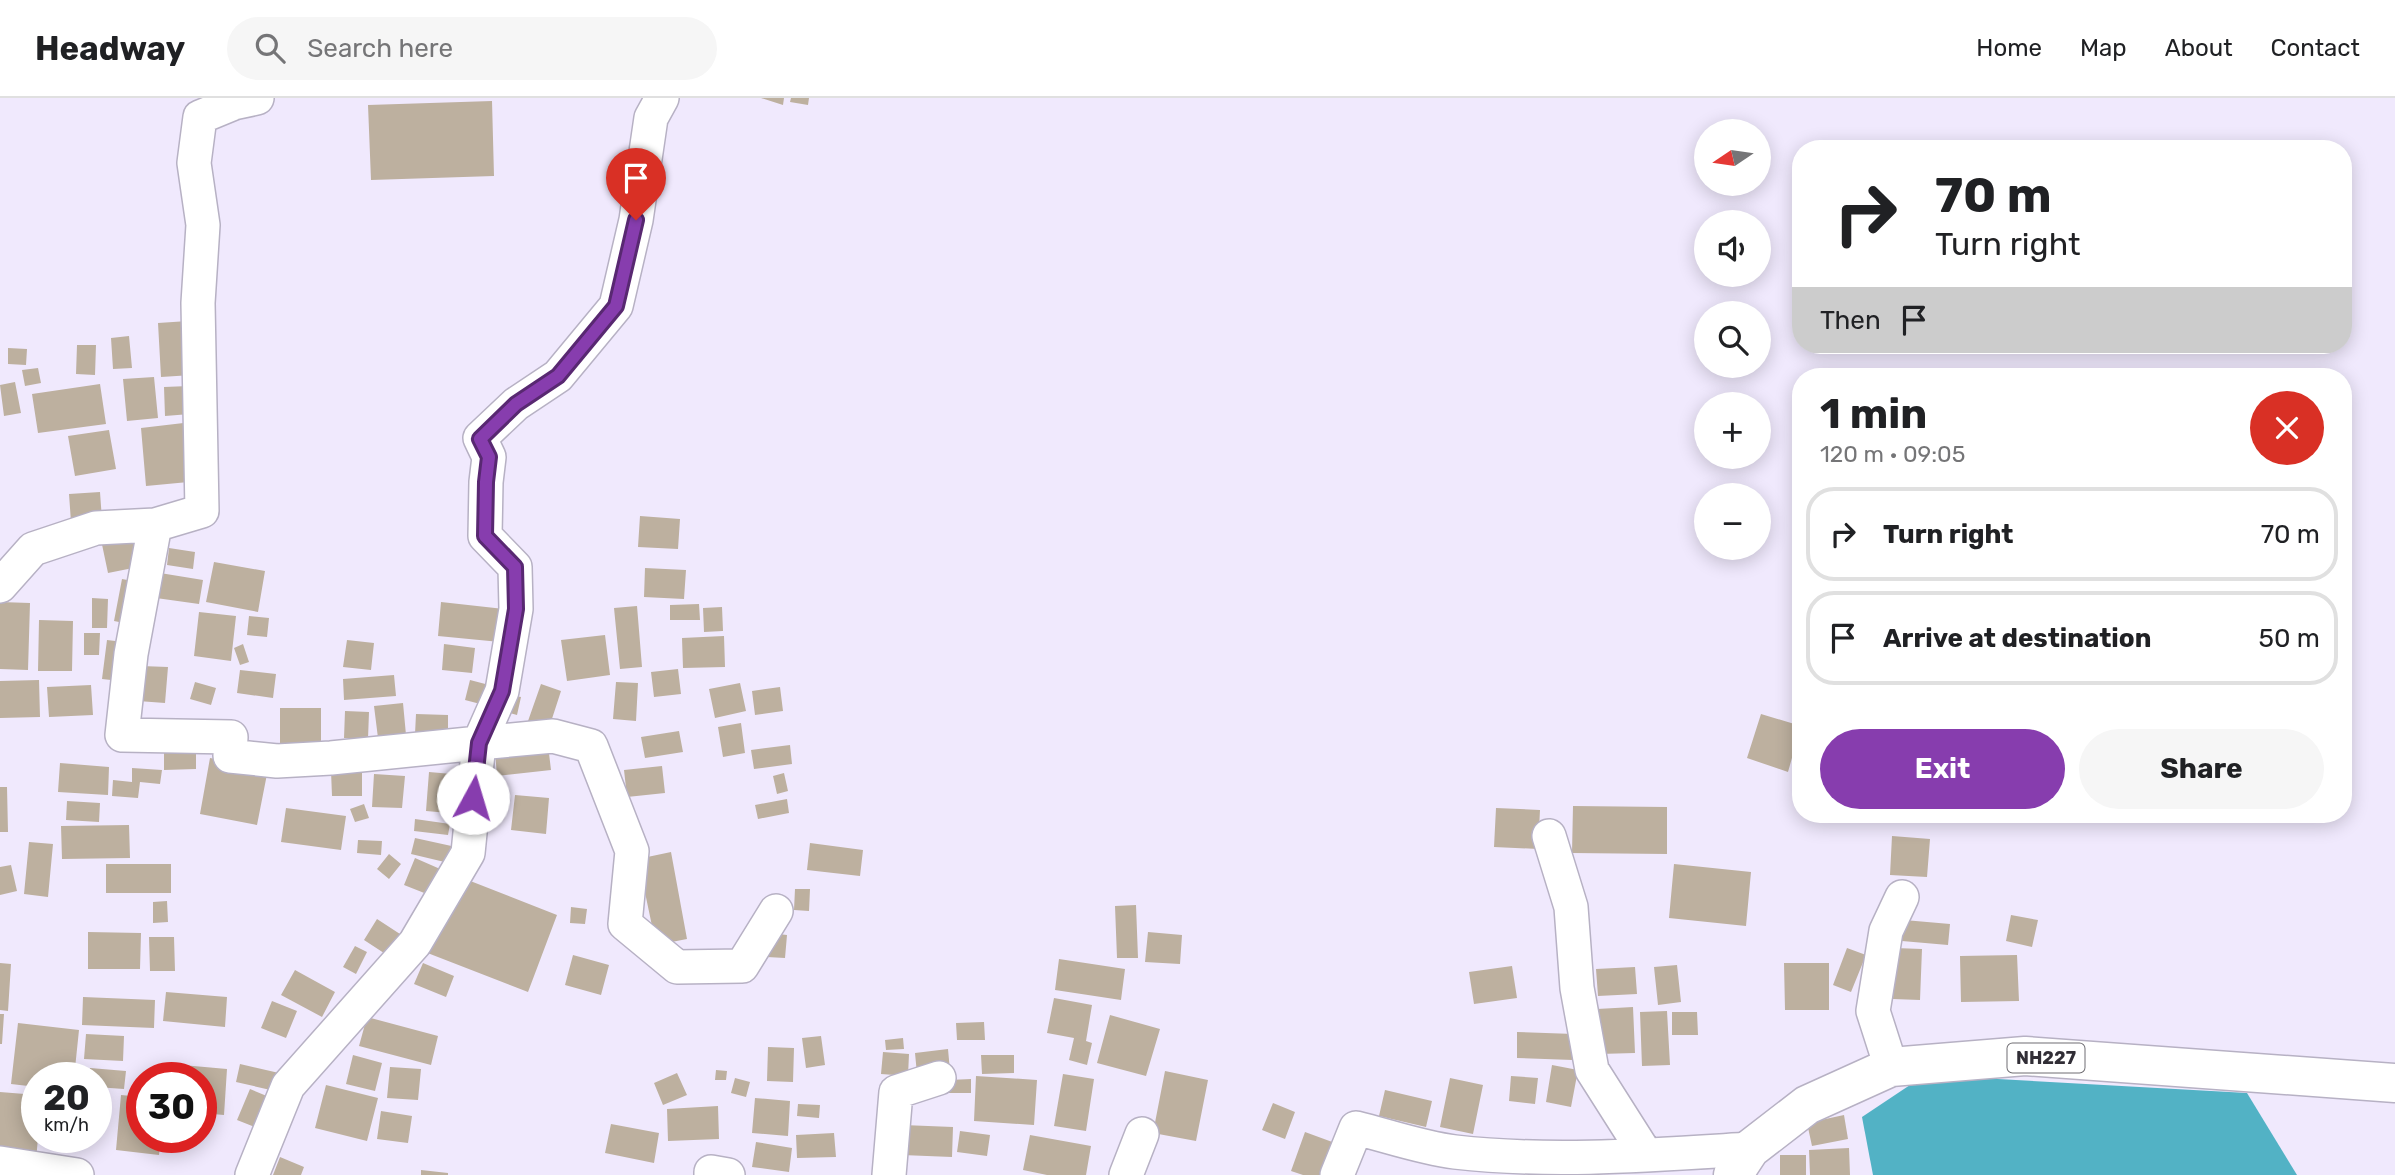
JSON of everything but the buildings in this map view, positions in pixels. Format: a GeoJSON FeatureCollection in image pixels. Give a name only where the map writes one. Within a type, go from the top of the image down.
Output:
{"type":"FeatureCollection","features":[{"type":"Feature","properties":{"kind":"highway","name":"NH227"},"geometry":{"type":"LineString","coordinates":[[1742,1162],[1807,1105],[1891,1067],[2025,1056],[2395,1083]]}},
{"type":"Feature","properties":{"kind":"street"},"geometry":{"type":"LineString","coordinates":[[0,586],[33,549],[96,528],[155,525],[202,511],[198,303],[203,225],[194,163],[200,117],[234,103],[257,98]]}},
{"type":"Feature","properties":{"kind":"street"},"geometry":{"type":"LineString","coordinates":[[252,1175],[288,1086],[415,943],[468,853],[479,743],[502,691],[516,609],[515,567],[485,536],[489,457],[480,439],[516,404],[558,376],[616,306],[636,220],[651,118],[662,98]]}},
{"type":"Feature","properties":{"kind":"street"},"geometry":{"type":"LineString","coordinates":[[155,525],[131,654],[122,735],[231,737],[230,756],[277,761],[553,736],[591,746],[632,851],[625,924],[677,967],[742,967],[776,911]]}},
{"type":"Feature","properties":{"kind":"street"},"geometry":{"type":"LineString","coordinates":[[1549,836],[1571,907],[1577,988],[1592,1069],[1646,1155]]}},
{"type":"Feature","properties":{"kind":"street"},"geometry":{"type":"LineString","coordinates":[[1891,1067],[1873,1011],[1886,931],[1902,897]]}},
{"type":"Feature","properties":{"kind":"street"},"geometry":{"type":"LineString","coordinates":[[889,1175],[896,1092],[939,1078]]}},
{"type":"Feature","properties":{"kind":"street"},"geometry":{"type":"LineString","coordinates":[[1337,1175],[1356,1128],[1452,1152],[1540,1157],[1646,1155],[1742,1162]]}},
{"type":"Feature","properties":{"kind":"street"},"geometry":{"type":"LineString","coordinates":[[1126,1175],[1142,1134]]}},
{"type":"Feature","properties":{"kind":"street"},"geometry":{"type":"LineString","coordinates":[[5,1167],[77,1175]]}},
{"type":"Feature","properties":{"kind":"street"},"geometry":{"type":"LineString","coordinates":[[711,1175],[711,1172],[728,1175]]}},
{"type":"Feature","properties":{"kind":"water"},"geometry":{"type":"Polygon","coordinates":[[[1925,1075],[2247,1093],[2297,1175],[1873,1175],[1862,1117],[1925,1075]]]}},
{"type":"Feature","properties":{"kind":"route"},"geometry":{"type":"LineString","coordinates":[[473,798],[479,743],[502,691],[516,609],[515,567],[485,536],[489,457],[480,439],[516,404],[558,376],[616,306],[636,220]]}}]}
